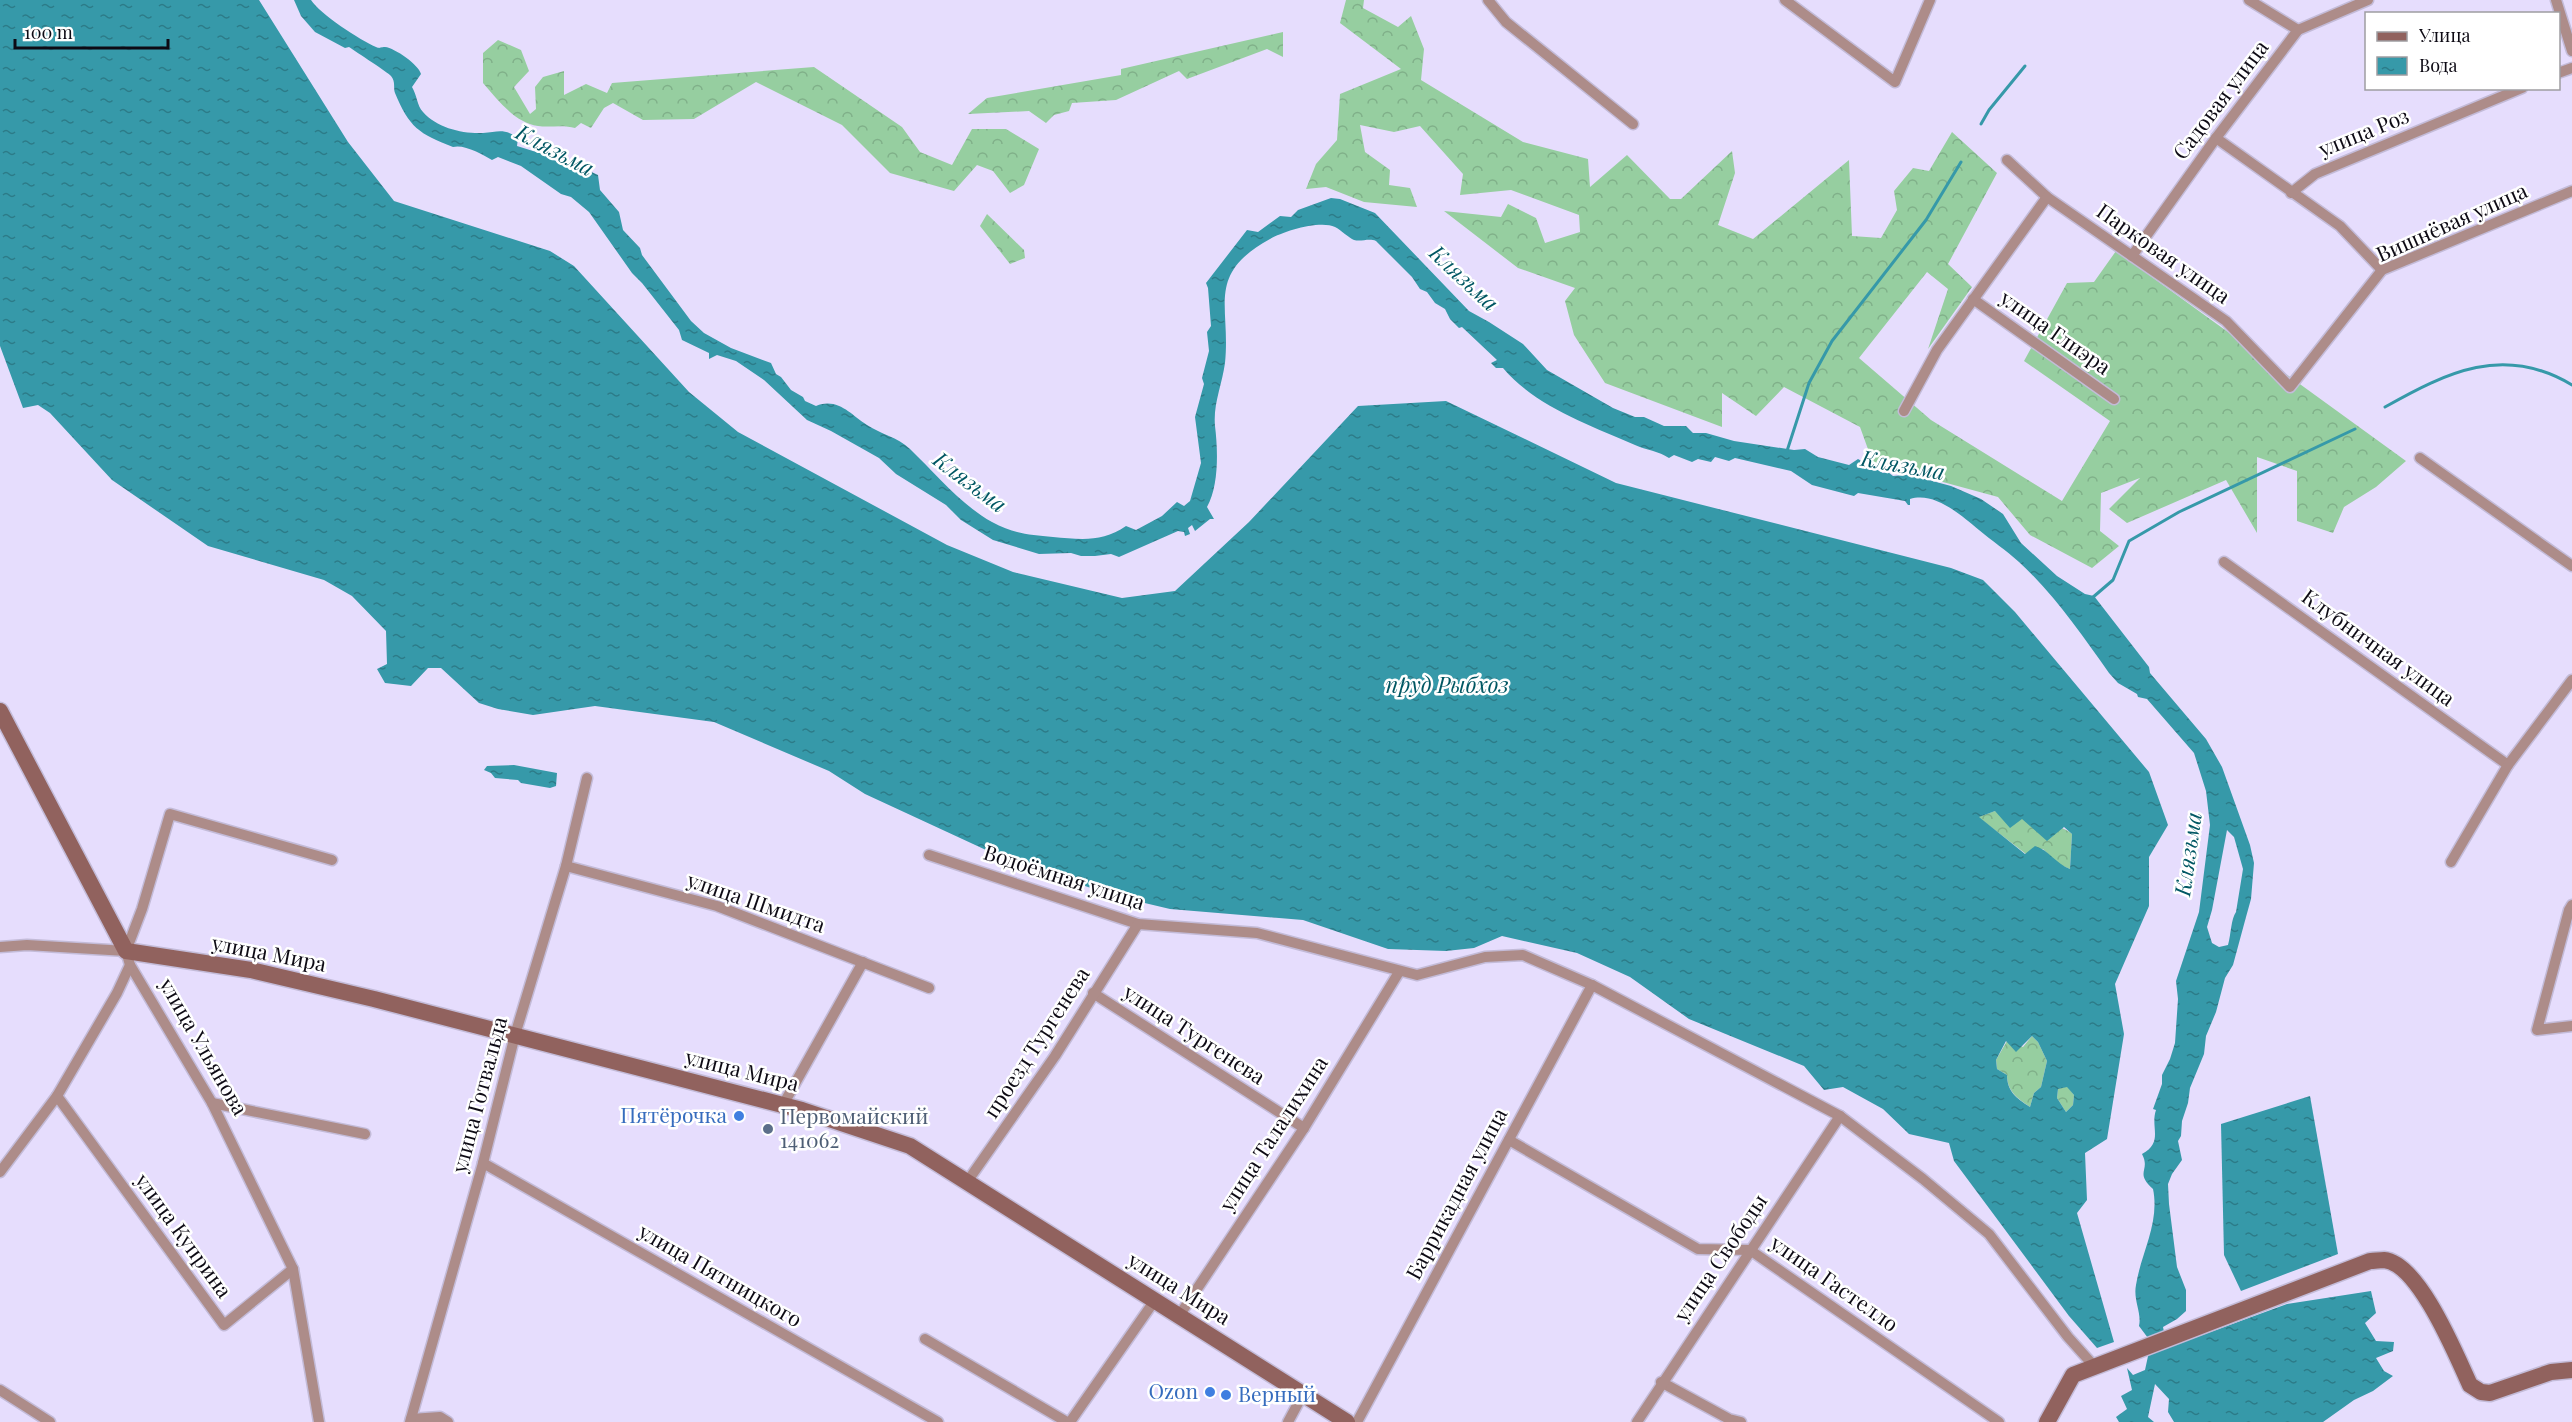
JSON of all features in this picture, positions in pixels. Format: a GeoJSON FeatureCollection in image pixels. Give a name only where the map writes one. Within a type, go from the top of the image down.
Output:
{"type":"FeatureCollection","features":[{"type":"Feature","properties":{"kind":"street"},"geometry":{"type":"LineString","coordinates":[[1488,0],[1506,22],[1633,124]]}},
{"type":"Feature","properties":{"kind":"street"},"geometry":{"type":"LineString","coordinates":[[1785,0],[1895,82],[1930,0]]}},
{"type":"Feature","properties":{"kind":"street"},"geometry":{"type":"LineString","coordinates":[[2249,0],[2298,30]]}},
{"type":"Feature","properties":{"kind":"street","name":"Садовая улица"},"geometry":{"type":"LineString","coordinates":[[2132,256],[2216,138],[2298,30],[2368,0]]}},
{"type":"Feature","properties":{"kind":"street"},"geometry":{"type":"LineString","coordinates":[[2560,13],[2572,51]]}},
{"type":"Feature","properties":{"kind":"street","name":"улица Роз"},"geometry":{"type":"LineString","coordinates":[[2291,193],[2315,174],[2517,90]]}},
{"type":"Feature","properties":{"kind":"street"},"geometry":{"type":"LineString","coordinates":[[2216,138],[2340,226],[2382,270]]}},
{"type":"Feature","properties":{"kind":"street","name":"Парковая улица"},"geometry":{"type":"LineString","coordinates":[[2007,160],[2047,197],[2226,321],[2290,387]]}},
{"type":"Feature","properties":{"kind":"street","name":"Вишнёвая улица"},"geometry":{"type":"LineString","coordinates":[[2290,387],[2382,270],[2572,191]]}},
{"type":"Feature","properties":{"kind":"street","name":"улица Глиэра"},"geometry":{"type":"LineString","coordinates":[[1904,411],[1937,350],[2047,197]]}},
{"type":"Feature","properties":{"kind":"street","name":"улица Глиэра"},"geometry":{"type":"LineString","coordinates":[[1973,299],[2114,399]]}},
{"type":"Feature","properties":{"kind":"street"},"geometry":{"type":"LineString","coordinates":[[2420,458],[2572,566]]}},
{"type":"Feature","properties":{"kind":"street","name":"Клубничная улица"},"geometry":{"type":"LineString","coordinates":[[2224,562],[2508,765]]}},
{"type":"Feature","properties":{"kind":"street"},"geometry":{"type":"LineString","coordinates":[[2451,862],[2508,765],[2572,680]]}},
{"type":"Feature","properties":{"kind":"street","name":"улица Ульянова"},"geometry":{"type":"LineString","coordinates":[[0,711],[128,958],[212,1103],[293,1269],[319,1422]]}},
{"type":"Feature","properties":{"kind":"street","name":"улица Готвальда"},"geometry":{"type":"LineString","coordinates":[[411,1421],[483,1163],[515,1035],[566,866],[587,778]]}},
{"type":"Feature","properties":{"kind":"street"},"geometry":{"type":"LineString","coordinates":[[0,1172],[57,1096],[117,993],[170,814],[332,860]]}},
{"type":"Feature","properties":{"kind":"street","name":"Водоёмная улица"},"geometry":{"type":"LineString","coordinates":[[929,855],[1138,924],[1257,933],[1417,975],[1485,957],[1522,955],[1592,985],[1840,1116],[1989,1234],[2068,1337],[2094,1366]]}},
{"type":"Feature","properties":{"kind":"street","name":"улица Шмидта"},"geometry":{"type":"LineString","coordinates":[[566,866],[717,906],[929,988]]}},
{"type":"Feature","properties":{"kind":"street"},"geometry":{"type":"LineString","coordinates":[[2572,905],[2537,1030],[2572,1026]]}},
{"type":"Feature","properties":{"kind":"street","name":"проезд Тургенева"},"geometry":{"type":"LineString","coordinates":[[967,1182],[1055,1056],[1138,924]]}},
{"type":"Feature","properties":{"kind":"street"},"geometry":{"type":"LineString","coordinates":[[0,947],[27,945],[128,958]]}},
{"type":"Feature","properties":{"kind":"street","name":"улица Мира"},"geometry":{"type":"LineString","coordinates":[[128,958],[251,970],[515,1035],[783,1105],[910,1146],[1347,1422]]}},
{"type":"Feature","properties":{"kind":"street"},"geometry":{"type":"LineString","coordinates":[[783,1105],[862,962]]}},
{"type":"Feature","properties":{"kind":"street","name":"улица Талалихина"},"geometry":{"type":"LineString","coordinates":[[1179,1316],[1304,1128],[1399,972]]}},
{"type":"Feature","properties":{"kind":"street","name":"Баррикадная улица"},"geometry":{"type":"LineString","coordinates":[[1358,1422],[1592,985]]}},
{"type":"Feature","properties":{"kind":"street","name":"улица Тургенева"},"geometry":{"type":"LineString","coordinates":[[1094,993],[1304,1128]]}},
{"type":"Feature","properties":{"kind":"street","name":"улица Куприна"},"geometry":{"type":"LineString","coordinates":[[57,1096],[224,1325],[293,1269]]}},
{"type":"Feature","properties":{"kind":"street"},"geometry":{"type":"LineString","coordinates":[[212,1103],[365,1134]]}},
{"type":"Feature","properties":{"kind":"street","name":"улица Свободы"},"geometry":{"type":"LineString","coordinates":[[1637,1422],[1661,1382],[1840,1116]]}},
{"type":"Feature","properties":{"kind":"street","name":"улица Гастелло"},"geometry":{"type":"LineString","coordinates":[[1509,1140],[1698,1248],[1750,1250],[1998,1422]]}},
{"type":"Feature","properties":{"kind":"street","name":"улица Пятницкого"},"geometry":{"type":"LineString","coordinates":[[483,1163],[938,1422]]}},
{"type":"Feature","properties":{"kind":"street"},"geometry":{"type":"LineString","coordinates":[[2047,1422],[2073,1375],[2370,1261],[2386,1260],[2407,1272],[2428,1301],[2470,1385],[2481,1392],[2490,1393],[2551,1372],[2572,1370]]}},
{"type":"Feature","properties":{"kind":"street"},"geometry":{"type":"LineString","coordinates":[[926,1339],[1069,1422],[1155,1300]]}},
{"type":"Feature","properties":{"kind":"street"},"geometry":{"type":"LineString","coordinates":[[1661,1382],[1729,1419],[1741,1422]]}},
{"type":"Feature","properties":{"kind":"street"},"geometry":{"type":"LineString","coordinates":[[0,1390],[50,1422]]}},
{"type":"Feature","properties":{"kind":"street"},"geometry":{"type":"LineString","coordinates":[[1288,1422],[1303,1394]]}},
{"type":"Feature","properties":{"kind":"street"},"geometry":{"type":"LineString","coordinates":[[411,1421],[440,1417],[448,1422]]}},
{"type":"Feature","properties":{"kind":"green space"},"geometry":{"type":"Polygon","coordinates":[[[1346,0],[1364,0],[1363,8],[1398,27],[1411,16],[1424,49],[1421,80],[1523,142],[1588,159],[1590,187],[1627,155],[1670,199],[1681,199],[1732,151],[1735,173],[1718,225],[1753,239],[1849,160],[1852,236],[1881,238],[1897,210],[1894,191],[1913,168],[1929,171],[1952,132],[1997,173],[1948,264],[1972,287],[1928,349],[1948,289],[1927,272],[1859,358],[1931,420],[2062,501],[2110,421],[2024,361],[2067,283],[2094,282],[2116,251],[2406,461],[2376,487],[2344,507],[2333,533],[2297,521],[2297,471],[2257,457],[2257,533],[2226,480],[2127,523],[2109,509],[2140,478],[2101,493],[2100,531],[2119,546],[2092,568],[2030,535],[1998,497],[1873,463],[1860,427],[1784,387],[1756,416],[1722,393],[1722,427],[1605,383],[1574,335],[1565,301],[1575,288],[1518,268],[1444,211],[1501,217],[1508,204],[1536,218],[1545,243],[1580,232],[1579,215],[1511,190],[1460,195],[1463,174],[1420,126],[1394,132],[1360,125],[1365,152],[1390,170],[1389,185],[1410,188],[1417,207],[1364,202],[1326,187],[1306,189],[1316,164],[1337,140],[1340,94],[1401,69],[1340,23],[1346,0]]]}},
{"type":"Feature","properties":{"kind":"green space"},"geometry":{"type":"Polygon","coordinates":[[[1283,32],[1283,57],[1267,49],[1187,79],[1179,71],[1116,100],[1072,103],[1069,111],[1054,115],[1046,123],[1029,111],[968,114],[987,98],[1121,75],[1121,69],[1283,32]]]}},
{"type":"Feature","properties":{"kind":"green space"},"geometry":{"type":"Polygon","coordinates":[[[498,40],[521,50],[529,71],[514,87],[530,114],[536,109],[535,87],[543,77],[564,71],[564,95],[586,84],[607,93],[612,83],[814,67],[902,127],[920,152],[952,165],[972,129],[1006,129],[1039,149],[1024,185],[1010,193],[993,171],[977,165],[954,191],[890,173],[842,125],[756,82],[694,119],[643,120],[613,103],[604,108],[591,128],[581,123],[575,128],[538,126],[514,115],[483,83],[483,53],[498,40]]]}},
{"type":"Feature","properties":{"kind":"green space"},"geometry":{"type":"Polygon","coordinates":[[[987,214],[1024,250],[1025,258],[1010,264],[980,226],[987,214]]]}},
{"type":"Feature","properties":{"kind":"green space"},"geometry":{"type":"Polygon","coordinates":[[[1995,811],[2047,823],[2072,834],[2070,869],[2058,864],[2043,849],[2026,854],[1978,817],[1995,811]]]}},
{"type":"Feature","properties":{"kind":"green space"},"geometry":{"type":"Polygon","coordinates":[[[2032,1036],[2038,1042],[2047,1061],[2041,1087],[2034,1093],[2030,1107],[2014,1094],[2007,1081],[2007,1075],[1997,1069],[1996,1060],[2007,1041],[2023,1047],[2032,1036]]]}},
{"type":"Feature","properties":{"kind":"green space"},"geometry":{"type":"Polygon","coordinates":[[[2067,1086],[2074,1095],[2073,1105],[2066,1112],[2057,1098],[2058,1089],[2067,1086]]]}},
{"type":"Feature","properties":{"kind":"water","name":"пруд Рыбхоз"},"geometry":{"type":"Polygon","coordinates":[[[0,0],[259,0],[348,142],[394,201],[550,251],[574,266],[689,392],[738,432],[947,545],[1013,572],[1122,598],[1175,591],[1249,522],[1358,406],[1446,401],[1616,483],[1951,568],[1983,580],[2015,612],[2149,772],[2168,825],[2149,857],[2149,906],[2115,984],[2124,1034],[2107,1139],[2085,1153],[2087,1200],[2077,1213],[2114,1342],[2097,1348],[2069,1316],[1954,1161],[1949,1143],[1909,1134],[1883,1109],[1843,1087],[1824,1090],[1804,1066],[1689,1019],[1630,977],[1577,953],[1502,936],[1474,948],[1446,951],[1388,949],[1303,920],[1170,909],[1111,895],[999,856],[865,794],[829,771],[714,722],[595,706],[533,715],[498,709],[479,703],[441,668],[428,668],[411,686],[385,683],[377,669],[387,664],[386,631],[352,596],[324,580],[208,546],[112,480],[50,413],[38,405],[23,408],[0,346],[0,0]],[[1995,811],[1979,817],[2025,854],[2035,846],[2070,869],[2072,834],[2064,827],[2047,841],[2022,819],[2010,828],[1995,811]],[[2032,1036],[2016,1052],[2006,1041],[1996,1060],[1997,1069],[2007,1075],[2013,1094],[2030,1107],[2034,1093],[2041,1087],[2047,1061],[2038,1042],[2032,1036]],[[2067,1087],[2058,1089],[2057,1098],[2066,1112],[2073,1105],[2074,1095],[2067,1087]]]}},
{"type":"Feature","properties":{"kind":"water"},"geometry":{"type":"Polygon","coordinates":[[[294,0],[311,0],[331,19],[360,39],[378,48],[385,47],[395,50],[406,57],[421,74],[412,87],[419,107],[435,122],[451,129],[467,132],[501,131],[509,133],[518,138],[517,146],[549,156],[561,165],[563,161],[568,161],[598,175],[600,190],[619,212],[623,230],[640,248],[642,255],[691,321],[704,333],[731,348],[771,363],[776,374],[805,401],[816,406],[838,405],[872,428],[900,441],[970,507],[992,522],[1015,531],[1037,536],[1090,539],[1108,535],[1126,526],[1136,530],[1162,516],[1177,502],[1184,506],[1190,501],[1201,463],[1195,417],[1204,384],[1202,378],[1209,351],[1207,332],[1211,326],[1206,283],[1247,230],[1258,232],[1280,216],[1291,217],[1298,210],[1331,198],[1340,199],[1375,213],[1469,311],[1523,344],[1547,370],[1613,408],[1635,417],[1644,417],[1664,426],[1686,426],[1693,433],[1706,433],[1734,441],[1794,450],[1805,449],[1818,457],[1849,465],[1858,459],[1893,476],[1916,474],[1981,499],[2003,514],[2021,543],[2057,576],[2085,594],[2094,596],[2149,667],[2150,673],[2206,739],[2222,767],[2250,845],[2254,863],[2251,899],[2233,965],[2225,978],[2216,1012],[2206,1036],[2204,1054],[2190,1088],[2181,1136],[2178,1141],[2182,1160],[2168,1184],[2177,1267],[2186,1290],[2186,1311],[2163,1327],[2164,1332],[2148,1338],[2139,1326],[2135,1291],[2154,1214],[2153,1189],[2145,1179],[2142,1154],[2149,1149],[2155,1139],[2156,1110],[2153,1109],[2162,1084],[2162,1075],[2175,1043],[2178,999],[2176,981],[2199,912],[2210,825],[2206,791],[2194,753],[2147,699],[2138,697],[2137,694],[2118,683],[2067,615],[2032,574],[2009,553],[1948,506],[1919,497],[1910,499],[1910,505],[1908,505],[1905,501],[1858,493],[1854,496],[1812,485],[1791,471],[1735,458],[1729,461],[1715,457],[1711,462],[1698,459],[1692,462],[1674,455],[1669,458],[1564,414],[1531,394],[1503,368],[1496,368],[1491,363],[1497,360],[1462,327],[1459,328],[1450,319],[1445,309],[1435,303],[1427,292],[1420,289],[1412,277],[1376,241],[1354,240],[1335,227],[1320,225],[1293,230],[1270,239],[1250,252],[1236,265],[1229,279],[1225,293],[1225,363],[1216,402],[1216,478],[1207,507],[1214,519],[1210,519],[1195,531],[1192,525],[1188,528],[1190,534],[1185,536],[1184,532],[1178,531],[1119,557],[1111,554],[1081,556],[1071,553],[1039,554],[993,540],[961,520],[946,505],[896,474],[879,458],[807,420],[764,380],[736,361],[717,355],[709,359],[709,353],[682,340],[679,330],[632,273],[589,212],[571,197],[561,194],[521,166],[498,157],[492,160],[468,148],[453,147],[423,133],[405,114],[395,93],[391,76],[349,47],[345,48],[315,32],[301,16],[294,0]],[[2227,830],[2207,927],[2212,943],[2219,947],[2228,945],[2243,869],[2234,837],[2227,830]]]}},
{"type":"Feature","properties":{"kind":"water"},"geometry":{"type":"Polygon","coordinates":[[[514,765],[557,773],[556,786],[550,788],[521,783],[518,780],[495,778],[484,770],[487,766],[514,765]]]}},
{"type":"Feature","properties":{"kind":"water"},"geometry":{"type":"Polygon","coordinates":[[[2310,1096],[2338,1254],[2241,1291],[2224,1255],[2221,1124],[2310,1096]]]}},
{"type":"Feature","properties":{"kind":"water"},"geometry":{"type":"Polygon","coordinates":[[[2371,1291],[2376,1313],[2365,1323],[2376,1341],[2394,1342],[2393,1351],[2376,1358],[2384,1371],[2393,1376],[2323,1422],[2174,1422],[2168,1412],[2169,1399],[2155,1384],[2148,1417],[2154,1422],[2119,1422],[2116,1417],[2127,1409],[2121,1396],[2132,1390],[2127,1368],[2133,1375],[2145,1370],[2150,1347],[2172,1346],[2287,1304],[2371,1291]]]}},
{"type":"Feature","properties":{"kind":"waterway"},"geometry":{"type":"LineString","coordinates":[[1981,124],[1989,110],[2025,66]]}},
{"type":"Feature","properties":{"kind":"waterway"},"geometry":{"type":"LineString","coordinates":[[1787,451],[1809,383],[1832,341],[1926,220],[1961,162]]}},
{"type":"Feature","properties":{"kind":"waterway"},"geometry":{"type":"LineString","coordinates":[[2385,407],[2453,374],[2499,365],[2523,366],[2547,373],[2572,385]]}},
{"type":"Feature","properties":{"kind":"waterway"},"geometry":{"type":"LineString","coordinates":[[2092,598],[2113,580],[2129,541],[2179,512],[2355,429]]}},
{"type":"Feature","properties":{"kind":"place","name":"Пятёрочка"},"geometry":{"type":"Point","coordinates":[739,1116]}},
{"type":"Feature","properties":{"kind":"place","name":"Первомайский 141062"},"geometry":{"type":"Point","coordinates":[768,1129]}},
{"type":"Feature","properties":{"kind":"place","name":"Ozon"},"geometry":{"type":"Point","coordinates":[1210,1392]}},
{"type":"Feature","properties":{"kind":"place","name":"Верный"},"geometry":{"type":"Point","coordinates":[1226,1395]}},
{"type":"Feature","properties":{"kind":"water label","name":"Клязьма"},"geometry":{"type":"Point","coordinates":[555,150]}},
{"type":"Feature","properties":{"kind":"water label","name":"Клязьма"},"geometry":{"type":"Point","coordinates":[1464,278]}},
{"type":"Feature","properties":{"kind":"water label","name":"Клязьма"},"geometry":{"type":"Point","coordinates":[1903,465]}},
{"type":"Feature","properties":{"kind":"water label","name":"Клязьма"},"geometry":{"type":"Point","coordinates":[970,482]}},
{"type":"Feature","properties":{"kind":"water label","name":"Клязьма"},"geometry":{"type":"Point","coordinates":[2188,854]}}]}
